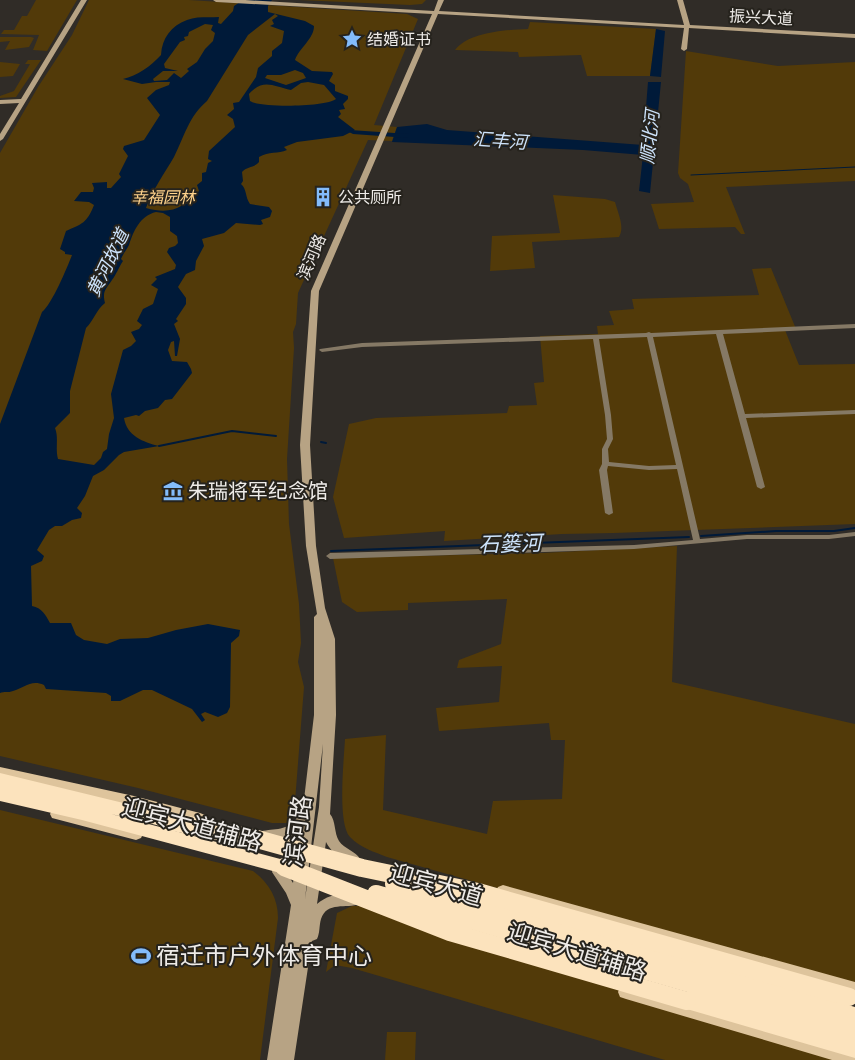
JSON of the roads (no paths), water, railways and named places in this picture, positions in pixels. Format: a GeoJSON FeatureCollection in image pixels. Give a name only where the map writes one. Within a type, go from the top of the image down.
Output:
{"type":"FeatureCollection","features":[{"type":"Feature","properties":{"kind":"highway","name":"迎宾大道"},"geometry":{"type":"LineString","coordinates":[[3,776],[173,822],[855,1016]]}},
{"type":"Feature","properties":{"kind":"highway","name":"迎宾大道"},"geometry":{"type":"LineString","coordinates":[[0,798],[91,815],[855,1032]]}},
{"type":"Feature","properties":{"kind":"highway"},"geometry":{"type":"LineString","coordinates":[[173,822],[257,839],[362,868],[478,892],[853,995]]}},
{"type":"Feature","properties":{"kind":"highway"},"geometry":{"type":"LineString","coordinates":[[281,870],[450,932],[855,1049]]}},
{"type":"Feature","properties":{"kind":"main road"},"geometry":{"type":"LineString","coordinates":[[0,139],[84,0]]}},
{"type":"Feature","properties":{"kind":"main road","name":"振兴大道"},"geometry":{"type":"LineString","coordinates":[[216,0],[435,8],[486,14],[855,35]]}},
{"type":"Feature","properties":{"kind":"main road","name":"振兴大道"},"geometry":{"type":"LineString","coordinates":[[264,0],[283,2]]}},
{"type":"Feature","properties":{"kind":"main road"},"geometry":{"type":"LineString","coordinates":[[674,0],[676,17],[684,25],[686,34],[681,49],[684,25],[685,16],[680,0]]}},
{"type":"Feature","properties":{"kind":"main road"},"geometry":{"type":"LineString","coordinates":[[443,2],[459,10],[486,14]]}},
{"type":"Feature","properties":{"kind":"main road","name":"滨河路"},"geometry":{"type":"LineString","coordinates":[[283,1059],[311,850],[320,712],[320,608],[308,521],[305,445],[315,291],[424,38],[435,8],[443,2]]}},
{"type":"Feature","properties":{"kind":"main road"},"geometry":{"type":"LineString","coordinates":[[372,7],[424,6]]}},
{"type":"Feature","properties":{"kind":"main road"},"geometry":{"type":"LineString","coordinates":[[372,7],[421,14],[427,19],[423,32],[424,38]]}},
{"type":"Feature","properties":{"kind":"main road"},"geometry":{"type":"LineString","coordinates":[[424,38],[434,22],[440,17],[486,14]]}},
{"type":"Feature","properties":{"kind":"main road"},"geometry":{"type":"LineString","coordinates":[[685,16],[695,22],[719,27]]}},
{"type":"Feature","properties":{"kind":"main road"},"geometry":{"type":"LineString","coordinates":[[647,23],[676,17]]}},
{"type":"Feature","properties":{"kind":"main road"},"geometry":{"type":"LineString","coordinates":[[647,23],[676,32]]}},
{"type":"Feature","properties":{"kind":"main road"},"geometry":{"type":"LineString","coordinates":[[686,34],[697,30],[719,27]]}},
{"type":"Feature","properties":{"kind":"main road"},"geometry":{"type":"LineString","coordinates":[[0,103],[21,103]]}},
{"type":"Feature","properties":{"kind":"main road","name":"滨河路"},"geometry":{"type":"LineString","coordinates":[[311,850],[325,807],[330,715],[330,639],[320,608]]}},
{"type":"Feature","properties":{"kind":"main road"},"geometry":{"type":"LineString","coordinates":[[262,836],[275,836],[288,832],[301,822],[304,816],[320,712]]}},
{"type":"Feature","properties":{"kind":"main road","name":"迎宾大道辅路"},"geometry":{"type":"LineString","coordinates":[[3,776],[134,802],[366,866],[451,884],[519,894],[853,995]]}},
{"type":"Feature","properties":{"kind":"main road"},"geometry":{"type":"LineString","coordinates":[[325,807],[328,831],[332,843],[340,852],[366,866]]}},
{"type":"Feature","properties":{"kind":"main road"},"geometry":{"type":"LineString","coordinates":[[281,870],[292,891],[297,907]]}},
{"type":"Feature","properties":{"kind":"main road","name":"迎宾大道辅路"},"geometry":{"type":"LineString","coordinates":[[281,870],[307,882],[364,901],[476,946],[523,962],[855,1059]]}},
{"type":"Feature","properties":{"kind":"main road","name":"滨河路"},"geometry":{"type":"LineString","coordinates":[[283,1059],[297,907],[307,882]]}},
{"type":"Feature","properties":{"kind":"main road"},"geometry":{"type":"LineString","coordinates":[[283,1059],[317,912],[322,907],[339,899],[364,901]]}},
{"type":"Feature","properties":{"kind":"street"},"geometry":{"type":"LineString","coordinates":[[322,350],[362,345],[855,326]]}},
{"type":"Feature","properties":{"kind":"street"},"geometry":{"type":"LineString","coordinates":[[719,332],[761,487]]}},
{"type":"Feature","properties":{"kind":"street"},"geometry":{"type":"LineString","coordinates":[[649,334],[678,467],[697,542]]}},
{"type":"Feature","properties":{"kind":"street"},"geometry":{"type":"LineString","coordinates":[[596,337],[610,440],[605,449],[606,464],[603,470],[609,513]]}},
{"type":"Feature","properties":{"kind":"street"},"geometry":{"type":"LineString","coordinates":[[742,416],[855,412]]}},
{"type":"Feature","properties":{"kind":"street"},"geometry":{"type":"LineString","coordinates":[[606,464],[649,468],[678,467]]}},
{"type":"Feature","properties":{"kind":"street"},"geometry":{"type":"LineString","coordinates":[[330,556],[634,547],[747,537],[829,537],[855,534]]}},
{"type":"Feature","properties":{"kind":"water","name":"黄河故道"},"geometry":{"type":"Polygon","coordinates":[[[243,0],[272,0],[268,6],[268,12],[305,21],[314,26],[312,35],[295,60],[312,71],[332,72],[333,74],[329,81],[335,85],[335,91],[348,96],[348,99],[343,104],[345,109],[339,110],[341,114],[338,117],[355,130],[343,136],[297,142],[284,147],[287,150],[259,157],[257,164],[242,172],[243,181],[241,184],[250,204],[269,207],[272,211],[270,217],[261,220],[263,224],[260,225],[236,223],[224,233],[202,239],[204,246],[196,261],[195,270],[186,274],[178,287],[186,298],[186,304],[176,319],[178,321],[174,324],[180,339],[177,356],[175,356],[174,341],[171,342],[168,350],[172,361],[187,362],[192,373],[172,399],[165,400],[158,408],[145,411],[139,416],[124,418],[132,434],[159,446],[124,452],[104,470],[93,476],[85,496],[77,508],[82,513],[81,518],[72,520],[62,526],[55,526],[49,530],[37,550],[44,556],[42,561],[31,566],[32,606],[41,610],[50,623],[71,623],[76,635],[84,640],[107,644],[120,639],[148,638],[208,624],[240,630],[239,636],[231,643],[230,707],[227,713],[218,717],[205,712],[201,714],[205,720],[202,722],[192,709],[152,690],[143,690],[120,701],[111,701],[111,696],[106,693],[46,689],[44,685],[39,683],[11,692],[0,693],[0,424],[42,312],[55,294],[72,255],[65,254],[60,249],[66,231],[83,222],[89,216],[94,205],[89,202],[74,201],[81,192],[93,192],[92,183],[107,182],[107,188],[111,188],[121,177],[119,174],[128,156],[123,149],[124,146],[144,140],[160,115],[147,98],[156,90],[169,85],[170,82],[142,84],[123,79],[139,73],[161,55],[165,38],[176,26],[191,19],[203,17],[219,17],[218,23],[221,24],[233,11],[234,6],[243,0]],[[275,14],[248,35],[207,101],[187,127],[174,157],[146,208],[163,211],[170,210],[182,206],[199,191],[197,185],[202,181],[202,173],[206,172],[208,163],[212,161],[208,159],[209,151],[235,127],[233,119],[227,115],[234,109],[233,103],[239,102],[256,77],[258,68],[272,56],[272,51],[282,43],[284,31],[270,26],[274,24],[272,20],[278,16],[275,14]],[[205,24],[189,32],[188,36],[184,37],[185,40],[180,42],[164,64],[165,68],[178,71],[163,71],[153,79],[154,81],[167,80],[174,73],[181,78],[189,71],[187,69],[197,62],[205,49],[213,41],[215,33],[211,30],[213,25],[205,24]],[[295,70],[281,75],[267,75],[265,78],[286,85],[306,78],[303,73],[295,70]],[[308,82],[301,83],[291,90],[268,84],[259,86],[249,94],[250,101],[266,105],[293,106],[320,104],[336,99],[324,85],[308,82]],[[156,212],[146,217],[136,229],[121,259],[123,261],[105,290],[105,303],[86,328],[70,391],[70,413],[55,428],[58,459],[94,465],[107,449],[114,418],[111,394],[123,350],[136,341],[131,332],[139,329],[142,325],[137,321],[143,309],[153,304],[158,289],[151,285],[157,279],[155,277],[175,269],[176,265],[167,252],[169,248],[178,243],[177,236],[170,231],[170,217],[156,212]]]}},
{"type":"Feature","properties":{"kind":"water"},"geometry":{"type":"Polygon","coordinates":[[[656,29],[665,31],[661,77],[650,76],[656,29]]]}},
{"type":"Feature","properties":{"kind":"water","name":"顺北河"},"geometry":{"type":"Polygon","coordinates":[[[648,82],[661,82],[650,193],[639,191],[643,155],[583,150],[392,142],[397,127],[427,124],[447,130],[643,145],[648,82]]]}},
{"type":"Feature","properties":{"kind":"waterway","name":"汇丰河"},"geometry":{"type":"LineString","coordinates":[[353,132],[409,136]]}},
{"type":"Feature","properties":{"kind":"waterway"},"geometry":{"type":"LineString","coordinates":[[691,175],[855,167]]}},
{"type":"Feature","properties":{"kind":"waterway"},"geometry":{"type":"LineString","coordinates":[[159,446],[232,431],[276,436]]}},
{"type":"Feature","properties":{"kind":"waterway"},"geometry":{"type":"LineString","coordinates":[[321,442],[326,443]]}},
{"type":"Feature","properties":{"kind":"waterway","name":"石篓河"},"geometry":{"type":"LineString","coordinates":[[701,536],[776,531],[834,531],[855,528]]}},
{"type":"Feature","properties":{"kind":"waterway","name":"石篓河"},"geometry":{"type":"LineString","coordinates":[[331,551],[689,537]]}},
{"type":"Feature","properties":{"kind":"place","name":"结婚证书"},"geometry":{"type":"Point","coordinates":[352,39]}},
{"type":"Feature","properties":{"kind":"place","name":"公共厕所"},"geometry":{"type":"Point","coordinates":[323,197]}},
{"type":"Feature","properties":{"kind":"place","name":"朱瑞将军纪念馆"},"geometry":{"type":"Point","coordinates":[173,491]}},
{"type":"Feature","properties":{"kind":"place","name":"宿迁市户外体育中心"},"geometry":{"type":"Point","coordinates":[141,956]}},
{"type":"Feature","properties":{"kind":"park label","name":"幸福园林"},"geometry":{"type":"Point","coordinates":[163,197]}}]}
